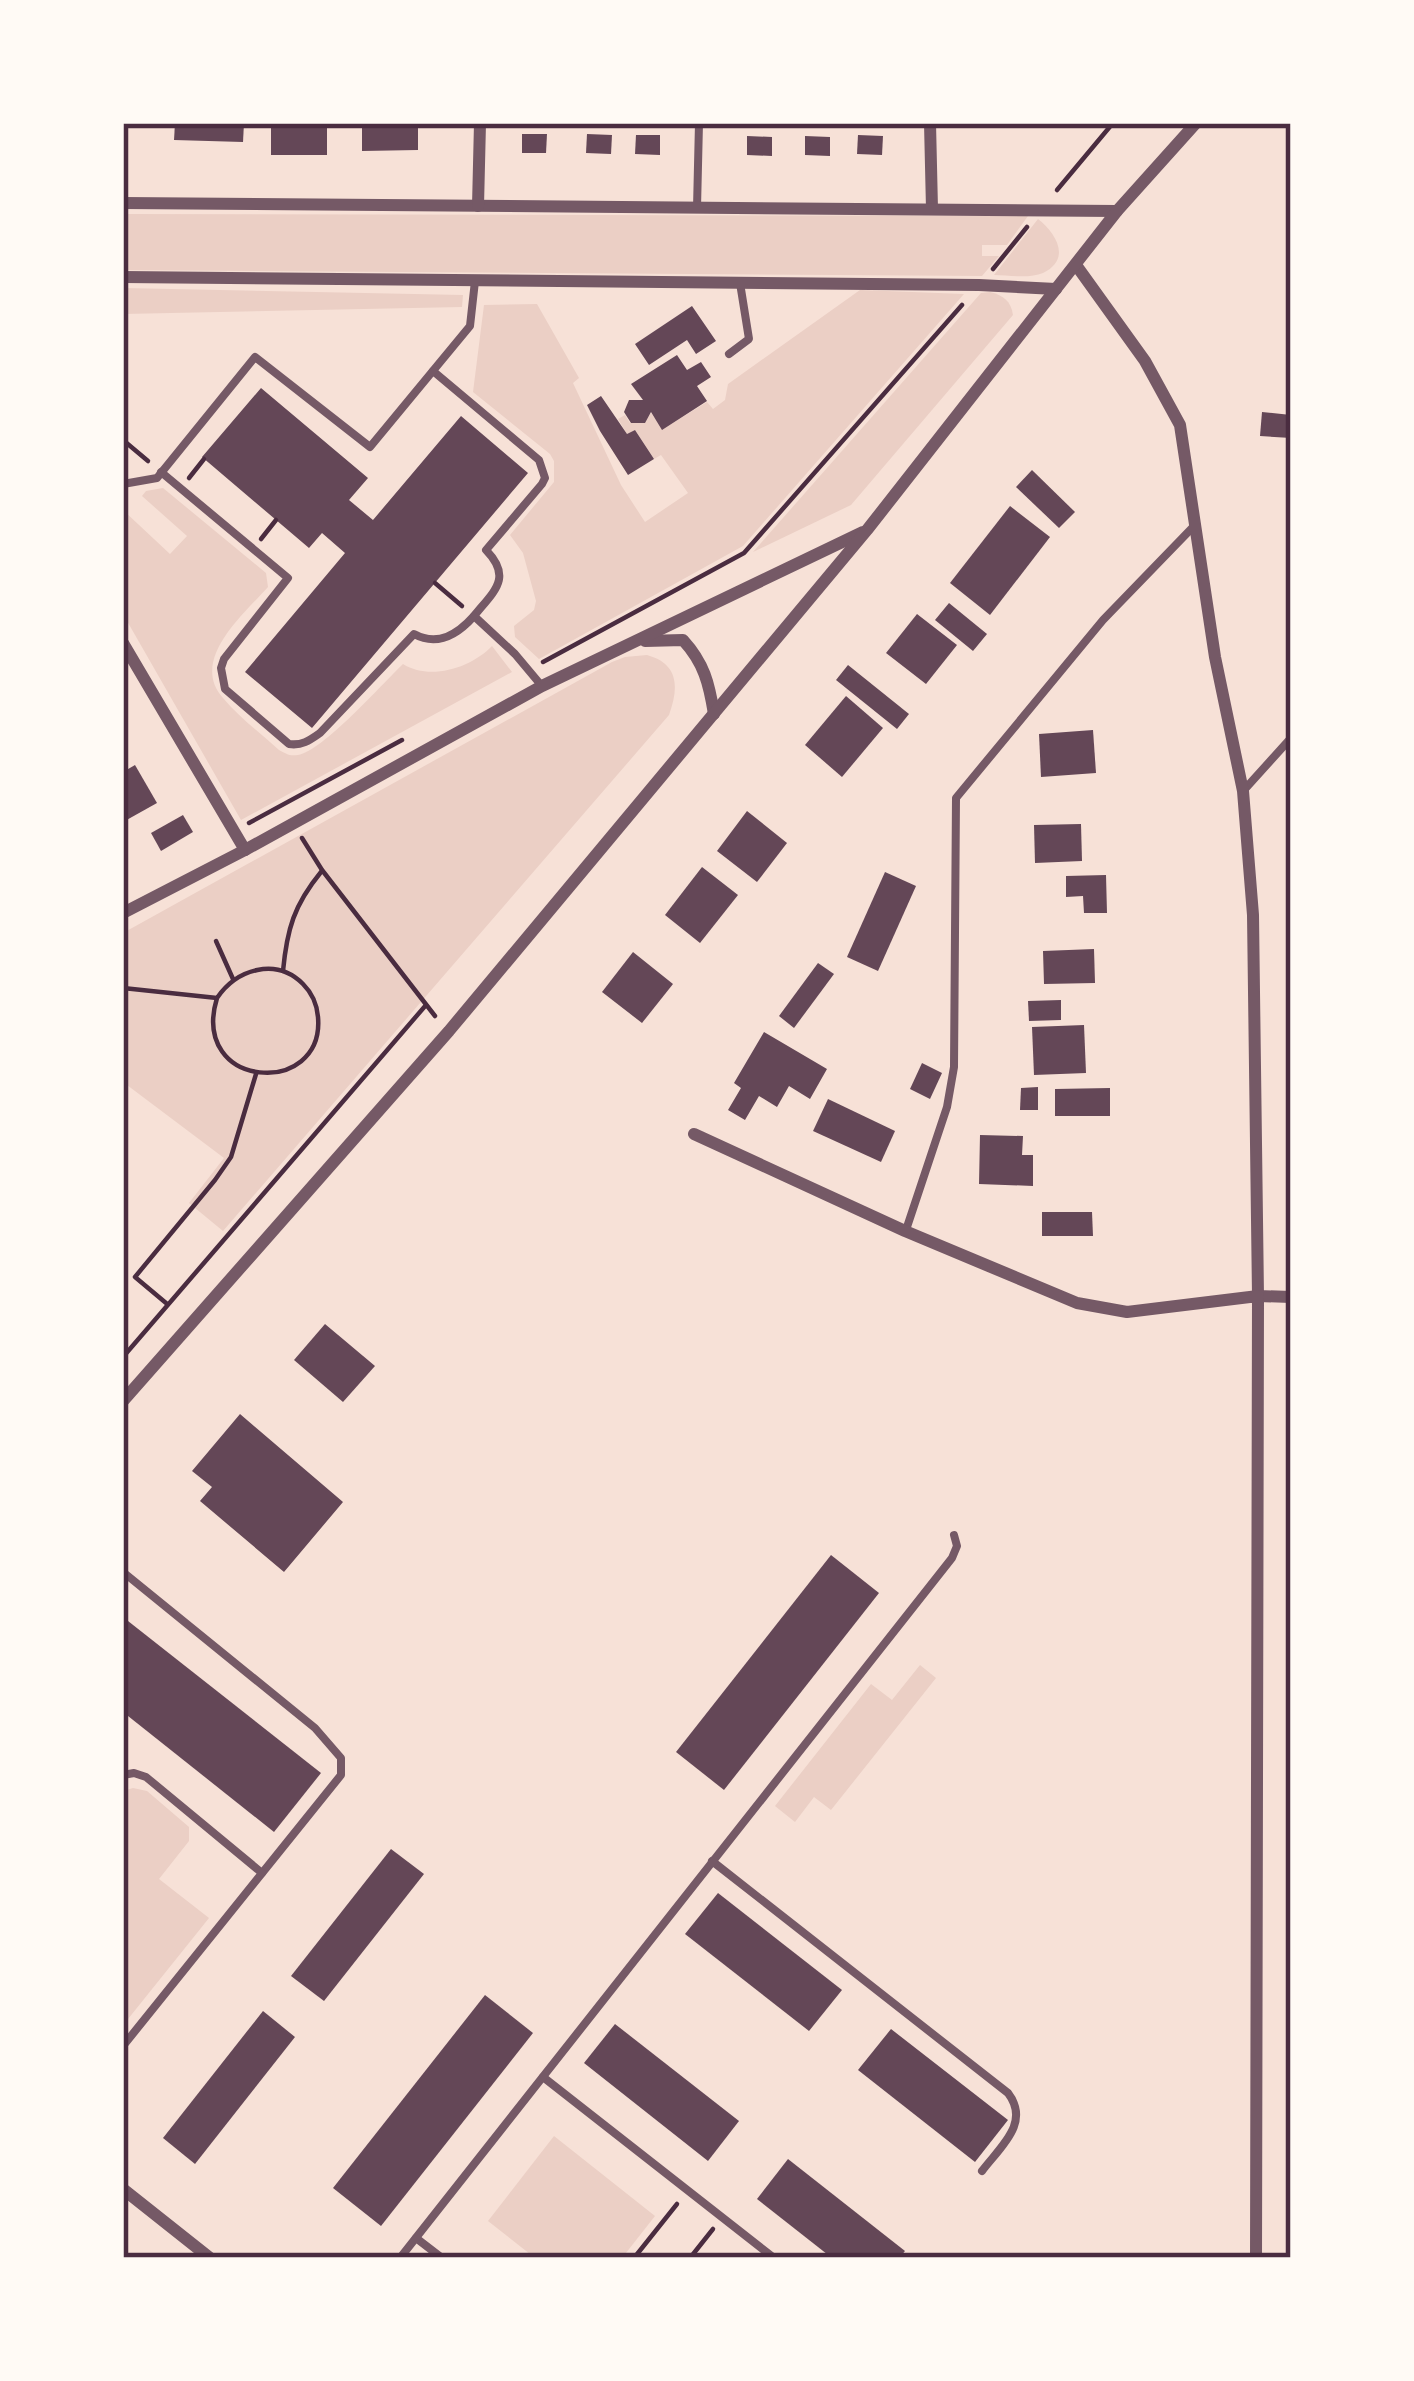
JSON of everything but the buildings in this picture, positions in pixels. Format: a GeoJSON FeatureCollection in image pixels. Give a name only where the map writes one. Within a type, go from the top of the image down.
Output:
{"type":"FeatureCollection","features":[{"type":"Feature","properties":{"kind":"street"},"geometry":{"type":"LineString","coordinates":[[478,206],[480,123]]}},
{"type":"Feature","properties":{"kind":"street"},"geometry":{"type":"LineString","coordinates":[[930,123],[932,209]]}},
{"type":"Feature","properties":{"kind":"street"},"geometry":{"type":"LineString","coordinates":[[123,1401],[449,1031],[867,530],[1117,212],[1196,123]]}},
{"type":"Feature","properties":{"kind":"street"},"geometry":{"type":"LineString","coordinates":[[123,203],[1117,212]]}},
{"type":"Feature","properties":{"kind":"street"},"geometry":{"type":"LineString","coordinates":[[1076,265],[1145,361],[1180,425],[1215,657],[1243,791],[1252,915],[1258,1296],[1256,2258]]}},
{"type":"Feature","properties":{"kind":"street"},"geometry":{"type":"LineString","coordinates":[[123,277],[1056,289]]}},
{"type":"Feature","properties":{"kind":"street"},"geometry":{"type":"LineString","coordinates":[[123,914],[542,686],[867,530]]}},
{"type":"Feature","properties":{"kind":"street"},"geometry":{"type":"LineString","coordinates":[[637,641],[683,640],[700,658],[714,714]]}},
{"type":"Feature","properties":{"kind":"street"},"geometry":{"type":"LineString","coordinates":[[123,643],[244,850]]}},
{"type":"Feature","properties":{"kind":"street"},"geometry":{"type":"LineString","coordinates":[[694,1134],[1028,1285],[1104,1310],[1291,1297]]}},
{"type":"Feature","properties":{"kind":"street"},"geometry":{"type":"LineString","coordinates":[[123,2189],[210,2258]]}},
{"type":"Feature","properties":{"kind":"lane"},"geometry":{"type":"LineString","coordinates":[[697,209],[699,123]]}},
{"type":"Feature","properties":{"kind":"lane"},"geometry":{"type":"LineString","coordinates":[[123,484],[157,478],[255,357],[370,447],[470,326],[475,280]]}},
{"type":"Feature","properties":{"kind":"lane"},"geometry":{"type":"LineString","coordinates":[[729,354],[749,339],[740,283]]}},
{"type":"Feature","properties":{"kind":"lane"},"geometry":{"type":"LineString","coordinates":[[161,472],[288,578],[224,659],[222,680],[231,695],[289,744],[308,742],[415,634],[439,640],[463,628],[474,616],[502,575],[485,550],[542,484],[544,470],[539,460],[433,371]]}},
{"type":"Feature","properties":{"kind":"lane"},"geometry":{"type":"LineString","coordinates":[[905,1232],[947,1108],[954,1067],[956,798],[1103,620],[1194,525]]}},
{"type":"Feature","properties":{"kind":"lane"},"geometry":{"type":"LineString","coordinates":[[474,616],[542,686]]}},
{"type":"Feature","properties":{"kind":"lane"},"geometry":{"type":"LineString","coordinates":[[1243,791],[1291,738]]}},
{"type":"Feature","properties":{"kind":"lane"},"geometry":{"type":"LineString","coordinates":[[400,2258],[952,1558],[957,1546],[954,1535]]}},
{"type":"Feature","properties":{"kind":"lane"},"geometry":{"type":"LineString","coordinates":[[123,1572],[315,1728],[340,1758],[341,1775],[123,2046]]}},
{"type":"Feature","properties":{"kind":"lane"},"geometry":{"type":"LineString","coordinates":[[123,1775],[146,1777],[262,1873]]}},
{"type":"Feature","properties":{"kind":"lane"},"geometry":{"type":"LineString","coordinates":[[712,1861],[1008,2093],[1015,2102],[1016,2127],[982,2171]]}},
{"type":"Feature","properties":{"kind":"lane"},"geometry":{"type":"LineString","coordinates":[[543,2077],[774,2258]]}},
{"type":"Feature","properties":{"kind":"lane"},"geometry":{"type":"LineString","coordinates":[[416,2238],[442,2258]]}},
{"type":"Feature","properties":{"kind":"path"},"geometry":{"type":"LineString","coordinates":[[529,670],[745,553],[1114,123]]}},
{"type":"Feature","properties":{"kind":"path"},"geometry":{"type":"LineString","coordinates":[[123,440],[161,472]]}},
{"type":"Feature","properties":{"kind":"path"},"geometry":{"type":"LineString","coordinates":[[180,488],[204,459]]}},
{"type":"Feature","properties":{"kind":"path"},"geometry":{"type":"LineString","coordinates":[[253,548],[276,520]]}},
{"type":"Feature","properties":{"kind":"path"},"geometry":{"type":"LineString","coordinates":[[435,583],[474,616]]}},
{"type":"Feature","properties":{"kind":"path"},"geometry":{"type":"LineString","coordinates":[[233,832],[410,735]]}},
{"type":"Feature","properties":{"kind":"path"},"geometry":{"type":"LineString","coordinates":[[293,822],[322,870],[449,1031]]}},
{"type":"Feature","properties":{"kind":"path"},"geometry":{"type":"LineString","coordinates":[[284,971],[291,920],[322,870]]}},
{"type":"Feature","properties":{"kind":"path"},"geometry":{"type":"LineString","coordinates":[[216,941],[233,979]]}},
{"type":"Feature","properties":{"kind":"path"},"geometry":{"type":"LineString","coordinates":[[248,971],[284,971],[311,993],[318,1027],[313,1045],[289,1069],[273,1074],[239,1068],[216,1042],[212,1026],[217,998],[233,979],[248,971]]}},
{"type":"Feature","properties":{"kind":"path"},"geometry":{"type":"LineString","coordinates":[[123,988],[217,998]]}},
{"type":"Feature","properties":{"kind":"path"},"geometry":{"type":"LineString","coordinates":[[123,1357],[426,1005]]}},
{"type":"Feature","properties":{"kind":"path"},"geometry":{"type":"LineString","coordinates":[[167,1304],[134,1277],[231,1156],[256,1074]]}},
{"type":"Feature","properties":{"kind":"path"},"geometry":{"type":"LineString","coordinates":[[634,2258],[688,2190]]}},
{"type":"Feature","properties":{"kind":"path"},"geometry":{"type":"LineString","coordinates":[[690,2258],[722,2217]]}},
{"type":"Feature","properties":{"kind":"shaded area"},"geometry":{"type":"Polygon","coordinates":[[[123,214],[1028,216],[1007,245],[982,245],[982,256],[999,256],[982,276],[123,270],[123,214]]]}},
{"type":"Feature","properties":{"kind":"shaded area"},"geometry":{"type":"Polygon","coordinates":[[[1038,219],[1058,246],[1057,261],[1032,276],[994,275],[1038,219]]]}},
{"type":"Feature","properties":{"kind":"shaded area"},"geometry":{"type":"Polygon","coordinates":[[[123,288],[463,295],[462,307],[123,314],[123,288]]]}},
{"type":"Feature","properties":{"kind":"shaded area"},"geometry":{"type":"Polygon","coordinates":[[[860,290],[964,294],[743,546],[539,659],[515,637],[514,626],[534,610],[536,601],[523,553],[510,535],[554,482],[554,461],[473,392],[484,305],[537,304],[579,378],[573,383],[621,485],[645,522],[688,493],[661,455],[654,459],[635,430],[627,434],[618,419],[625,415],[630,423],[644,423],[651,413],[663,429],[707,402],[713,409],[725,400],[728,384],[860,290]]]}},
{"type":"Feature","properties":{"kind":"shaded area"},"geometry":{"type":"Polygon","coordinates":[[[981,293],[1006,299],[1013,315],[851,505],[753,552],[981,293]]]}},
{"type":"Feature","properties":{"kind":"shaded area"},"geometry":{"type":"Polygon","coordinates":[[[163,488],[266,573],[268,587],[224,638],[212,668],[223,698],[284,753],[298,755],[322,742],[403,664],[425,671],[450,670],[492,646],[512,672],[241,820],[123,614],[123,510],[170,554],[187,536],[142,496],[163,488]]]}},
{"type":"Feature","properties":{"kind":"shaded area"},"geometry":{"type":"Polygon","coordinates":[[[647,655],[665,664],[674,678],[669,715],[223,1231],[189,1203],[224,1158],[123,1082],[123,933],[612,662],[647,655]]]}},
{"type":"Feature","properties":{"kind":"shaded area"},"geometry":{"type":"Polygon","coordinates":[[[920,1665],[936,1678],[831,1810],[814,1797],[795,1822],[775,1806],[871,1684],[892,1700],[920,1665]]]}},
{"type":"Feature","properties":{"kind":"shaded area"},"geometry":{"type":"Polygon","coordinates":[[[123,1791],[147,1791],[189,1827],[189,1841],[159,1879],[209,1918],[124,2024],[123,1791]]]}},
{"type":"Feature","properties":{"kind":"shaded area"},"geometry":{"type":"Polygon","coordinates":[[[554,2136],[655,2216],[622,2258],[535,2258],[488,2221],[554,2136]]]}}]}
